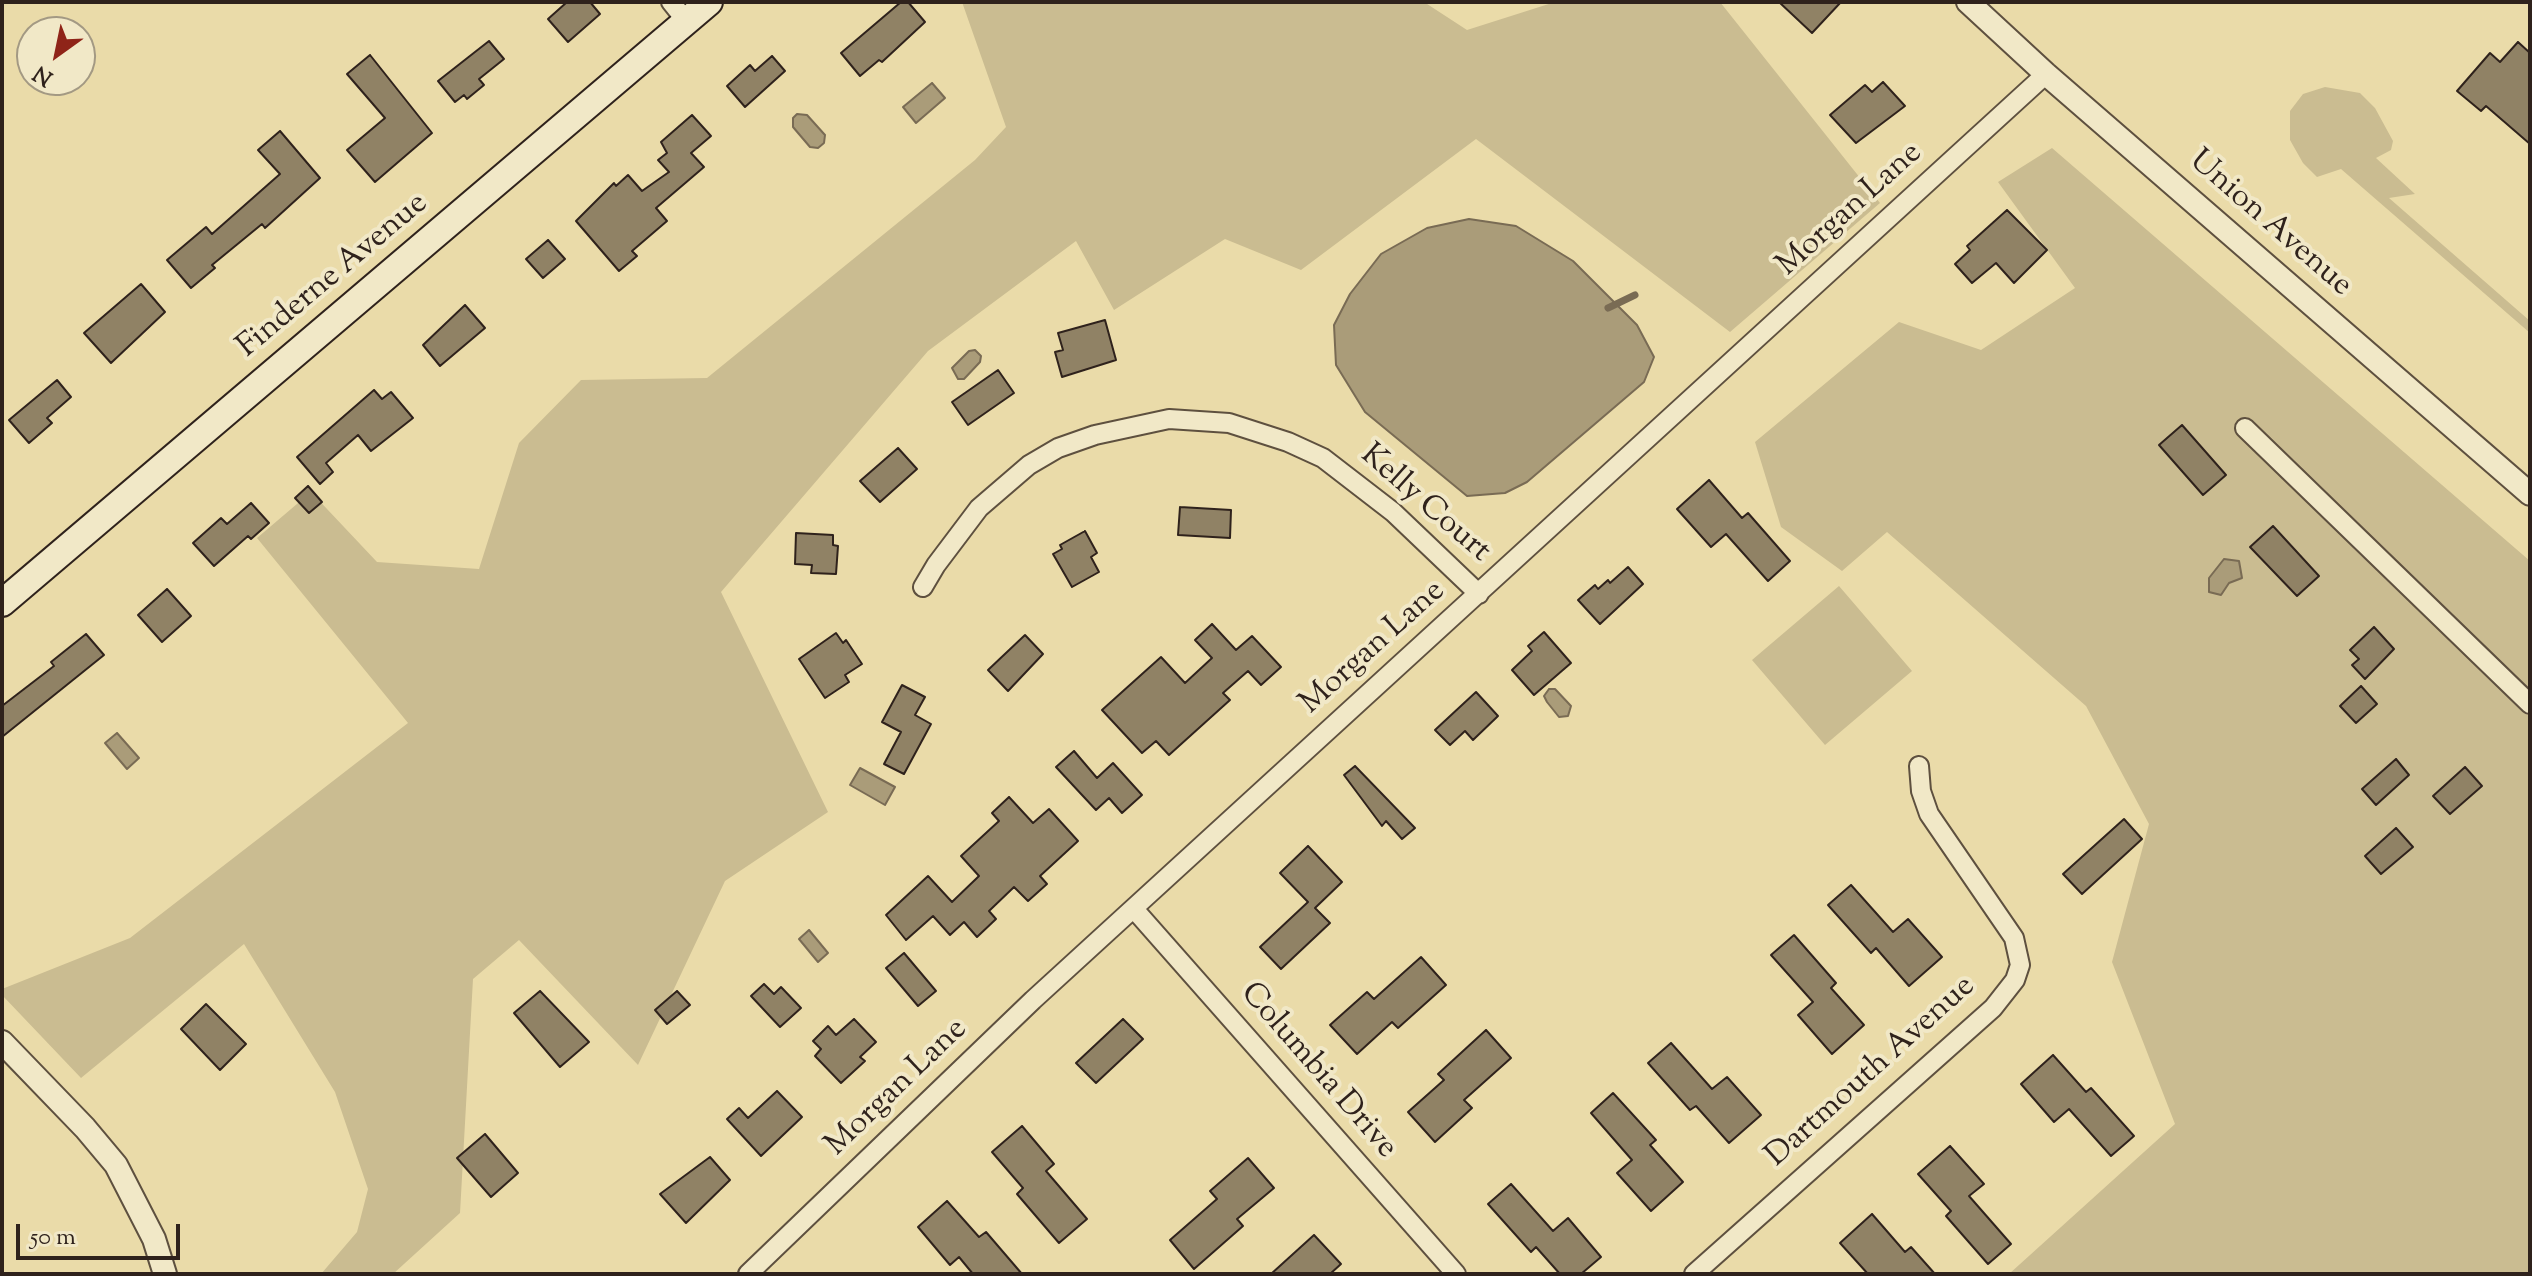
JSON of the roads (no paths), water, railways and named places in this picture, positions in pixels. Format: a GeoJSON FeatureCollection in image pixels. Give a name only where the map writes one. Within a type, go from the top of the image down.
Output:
{"type":"FeatureCollection","features":[{"type":"Feature","properties":{"kind":"main road","name":"Finderne Avenue"},"geometry":{"type":"LineString","coordinates":[[2,603],[679,12],[709,2]]}},
{"type":"Feature","properties":{"kind":"street","name":"Union Avenue"},"geometry":{"type":"LineString","coordinates":[[1968,2],[2046,74],[2530,494]]}},
{"type":"Feature","properties":{"kind":"street","name":"Morgan Lane"},"geometry":{"type":"LineString","coordinates":[[748,1274],[1134,909],[2046,74]]}},
{"type":"Feature","properties":{"kind":"street","name":"Kelly Court"},"geometry":{"type":"LineString","coordinates":[[923,587],[979,508],[1029,465],[1058,448],[1095,435],[1169,419],[1229,423],[1288,442],[1323,458],[1393,512],[1479,594]]}},
{"type":"Feature","properties":{"kind":"street"},"geometry":{"type":"LineString","coordinates":[[2245,428],[2530,704]]}},
{"type":"Feature","properties":{"kind":"street","name":"Dartmouth Avenue"},"geometry":{"type":"LineString","coordinates":[[1694,1274],[1993,1008],[2015,980],[2020,965],[2014,938],[1929,814],[1921,791],[1919,766]]}},
{"type":"Feature","properties":{"kind":"street","name":"Columbia Drive"},"geometry":{"type":"LineString","coordinates":[[1134,909],[1456,1274]]}},
{"type":"Feature","properties":{"kind":"street"},"geometry":{"type":"LineString","coordinates":[[2,1042],[85,1128],[116,1165],[154,1239],[165,1274]]}},
{"type":"Feature","properties":{"kind":"waterway"},"geometry":{"type":"LineString","coordinates":[[1608,308],[1635,295]]}}]}
